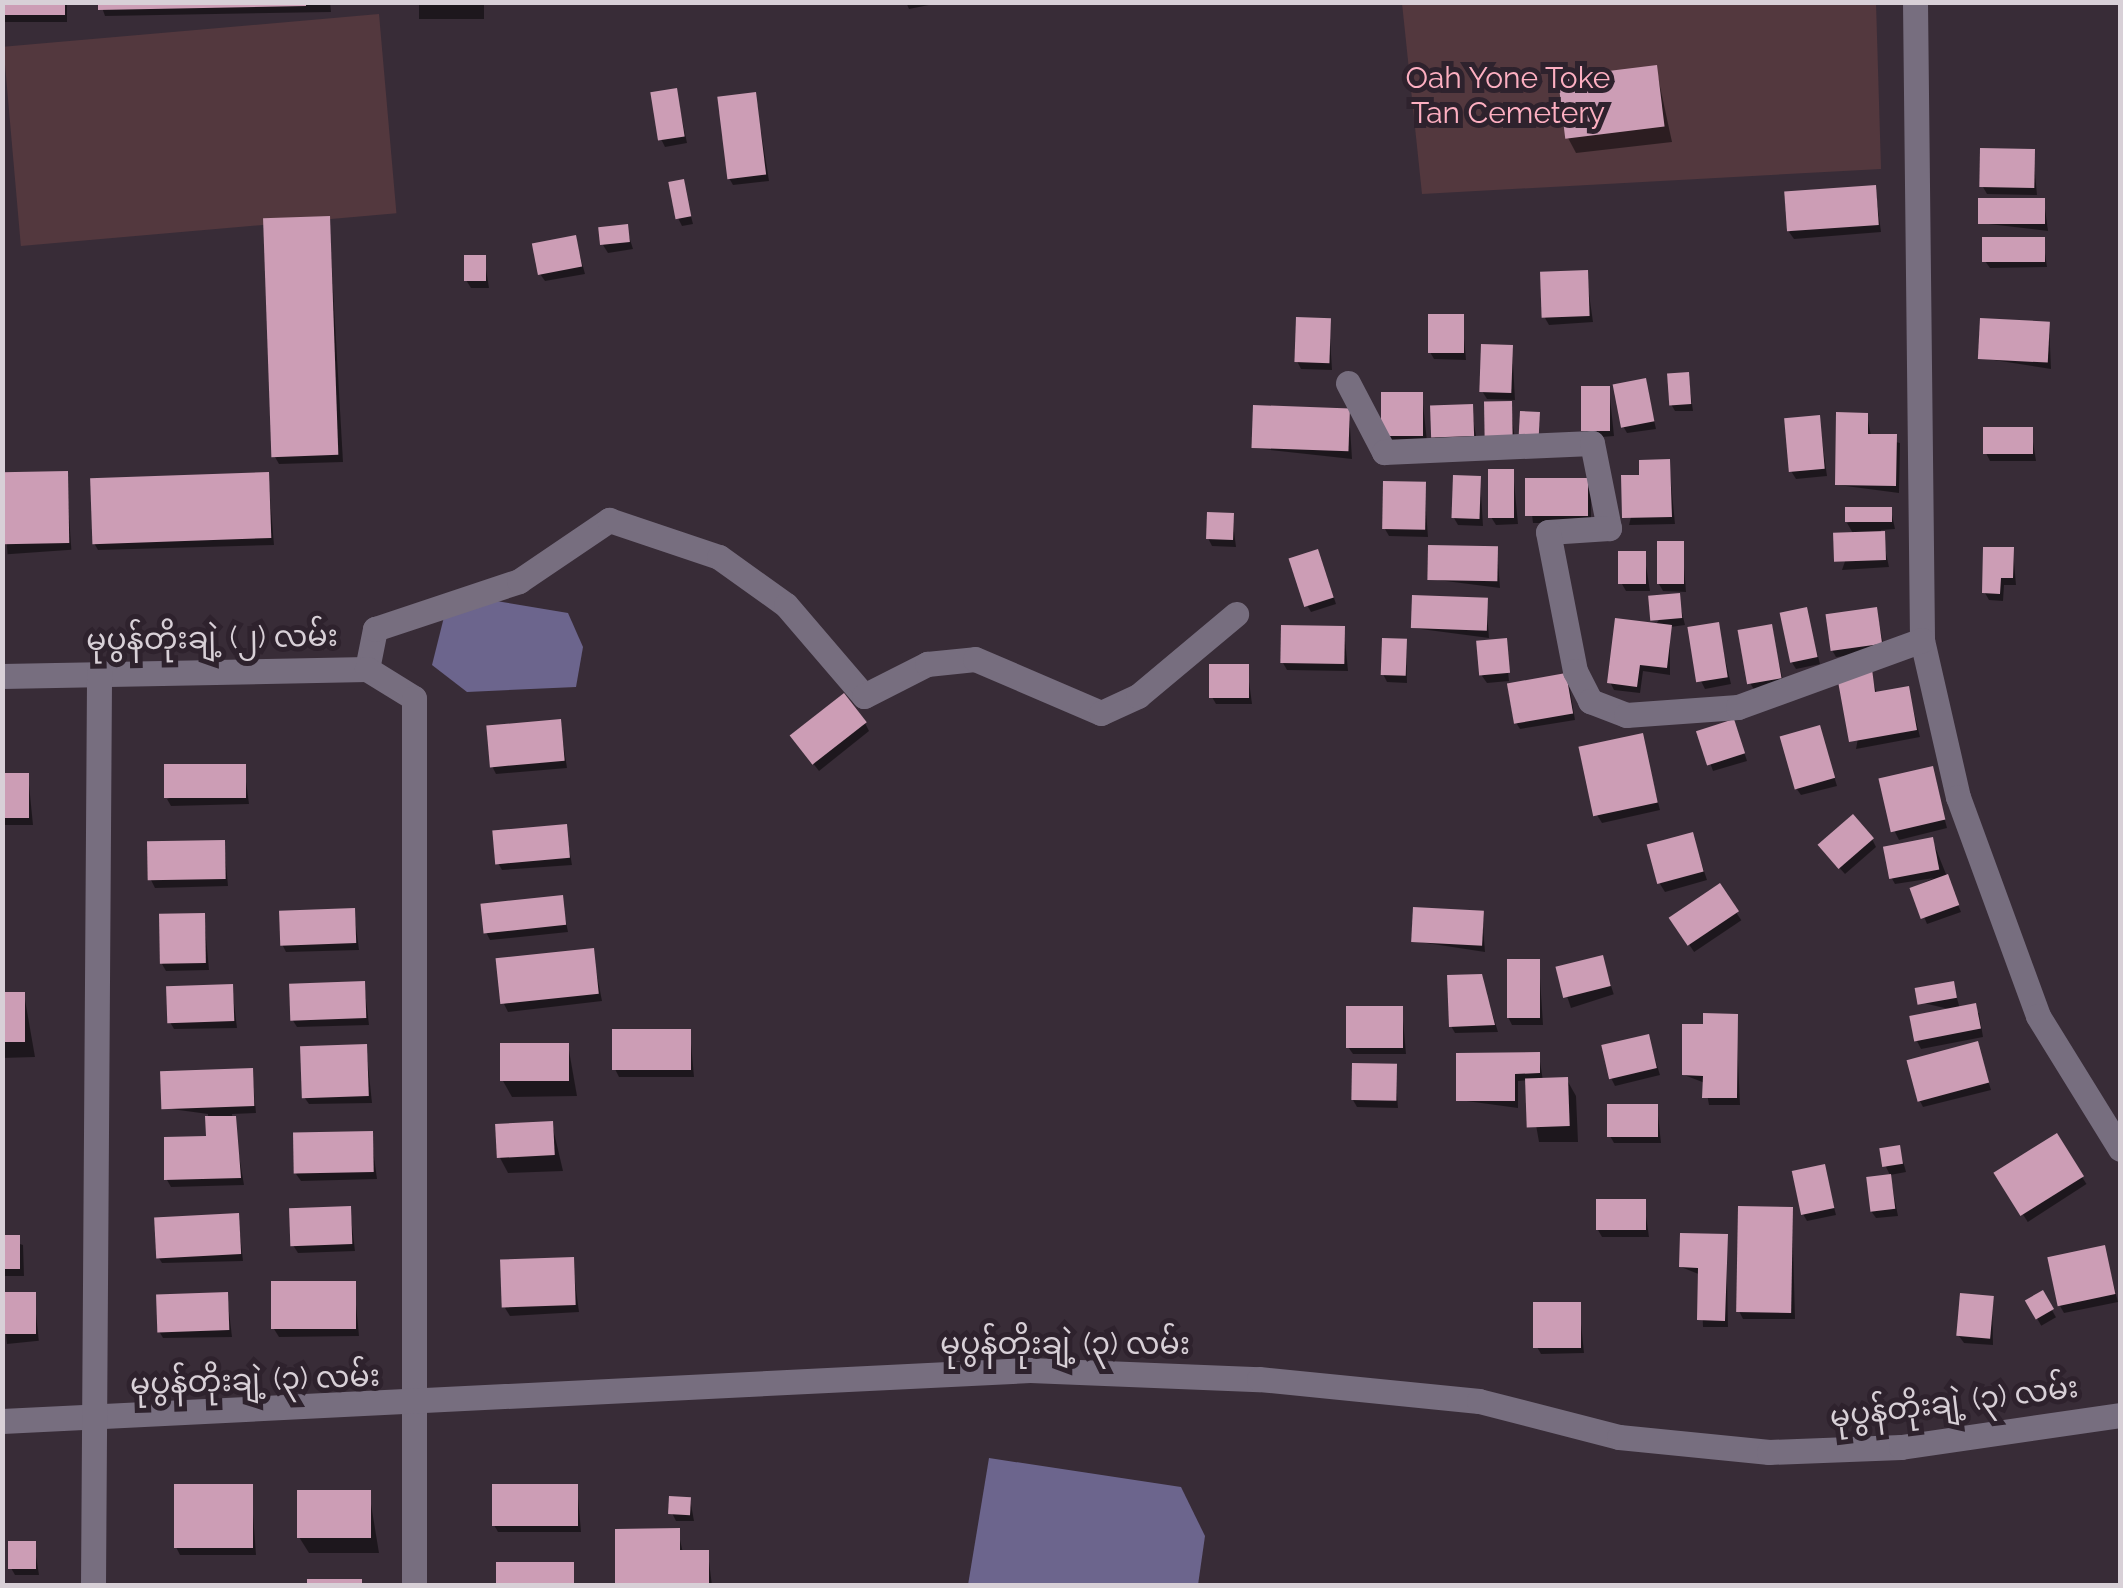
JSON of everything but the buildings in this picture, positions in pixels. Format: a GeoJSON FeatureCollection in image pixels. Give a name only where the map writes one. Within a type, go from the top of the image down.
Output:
{"type":"FeatureCollection","features":[{"type":"Feature","properties":{"kind":"street"},"geometry":{"type":"LineString","coordinates":[[1914,2],[1922,640],[1958,797],[2038,1016],[2120,1149]]}},
{"type":"Feature","properties":{"kind":"street"},"geometry":{"type":"LineString","coordinates":[[1348,383],[1384,452],[1592,443],[1609,528],[1548,532],[1575,672],[1590,701],[1626,714],[1738,706],[1922,640]]}},
{"type":"Feature","properties":{"kind":"street"},"geometry":{"type":"LineString","coordinates":[[368,669],[375,629],[519,581],[609,520],[720,557],[786,606],[864,696],[927,664],[975,659],[1100,712],[1138,696],[1236,614]]}},
{"type":"Feature","properties":{"kind":"street","name":"မုပွန်တိုးချဲ့ (၂) လမ်း"},"geometry":{"type":"LineString","coordinates":[[2,676],[99,671],[368,669],[414,698],[414,1408]]}},
{"type":"Feature","properties":{"kind":"street"},"geometry":{"type":"LineString","coordinates":[[93,1586],[99,671]]}},
{"type":"Feature","properties":{"kind":"street","name":"မုပွန်တိုးချဲ့ (၃) လမ်း"},"geometry":{"type":"LineString","coordinates":[[2,1421],[414,1408],[1030,1370],[1259,1378],[1479,1402],[1619,1436],[1769,1452],[1902,1447],[2120,1414]]}},
{"type":"Feature","properties":{"kind":"street"},"geometry":{"type":"LineString","coordinates":[[414,1408],[414,1586]]}},
{"type":"Feature","properties":{"kind":"green space","name":"Oah Yone Toke Tan Cemetery"},"geometry":{"type":"Polygon","coordinates":[[[1402,3],[1876,3],[1881,169],[1422,194],[1402,3]]]}},
{"type":"Feature","properties":{"kind":"green space"},"geometry":{"type":"Polygon","coordinates":[[[379,14],[396,213],[21,246],[3,47],[379,14]]]}},
{"type":"Feature","properties":{"kind":"shaded area"},"geometry":{"type":"Polygon","coordinates":[[[478,598],[568,613],[583,647],[576,687],[467,692],[432,665],[444,617],[478,598]]]}},
{"type":"Feature","properties":{"kind":"shaded area"},"geometry":{"type":"Polygon","coordinates":[[[989,1458],[1181,1487],[1205,1536],[1198,1585],[968,1585],[989,1458]]]}}]}
